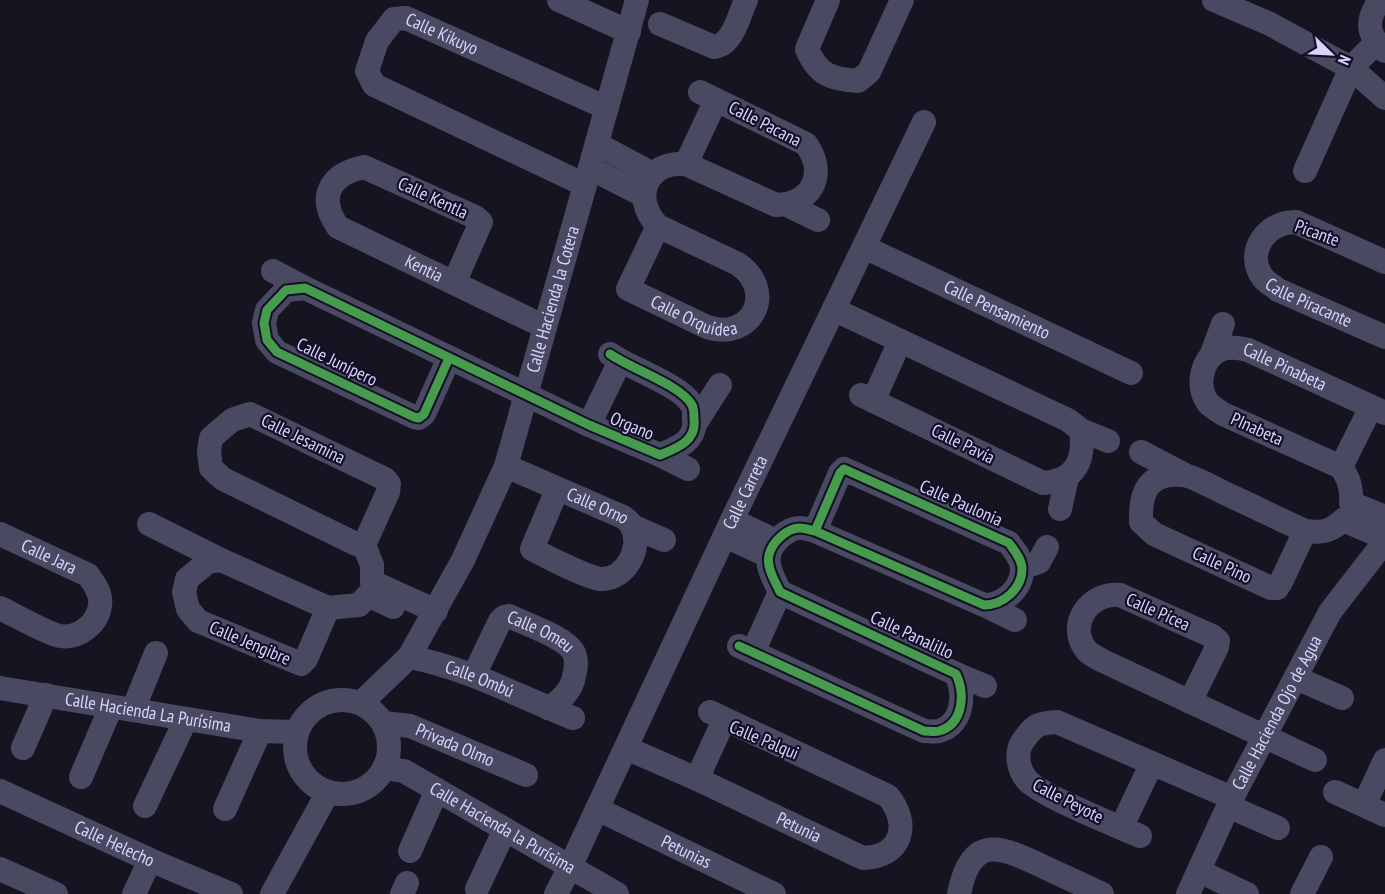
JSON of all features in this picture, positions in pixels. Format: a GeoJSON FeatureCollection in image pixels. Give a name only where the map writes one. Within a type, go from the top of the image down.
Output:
{"type":"FeatureCollection","features":[{"type":"Feature","properties":{"kind":"street"},"geometry":{"type":"LineString","coordinates":[[559,0],[629,32]]}},
{"type":"Feature","properties":{"kind":"street","name":"Calle Hacienda la Cotera"},"geometry":{"type":"LineString","coordinates":[[361,703],[409,657],[463,560],[506,466],[638,0]]}},
{"type":"Feature","properties":{"kind":"street"},"geometry":{"type":"LineString","coordinates":[[660,24],[714,47],[722,46],[728,41],[746,0]]}},
{"type":"Feature","properties":{"kind":"street"},"geometry":{"type":"LineString","coordinates":[[828,0],[807,49],[814,64],[836,79],[858,81],[869,72],[902,0]]}},
{"type":"Feature","properties":{"kind":"street"},"geometry":{"type":"LineString","coordinates":[[1214,0],[1270,24],[1351,68],[1385,98]]}},
{"type":"Feature","properties":{"kind":"street"},"geometry":{"type":"LineString","coordinates":[[1305,171],[1351,68],[1380,47],[1370,31],[1375,7]]}},
{"type":"Feature","properties":{"kind":"street","name":"Calle Kikuyo"},"geometry":{"type":"LineString","coordinates":[[588,177],[374,85],[367,71],[377,41],[394,19],[406,18],[607,108]]}},
{"type":"Feature","properties":{"kind":"street","name":"Calle Pacana"},"geometry":{"type":"LineString","coordinates":[[686,164],[708,96],[806,144],[816,163],[813,185],[798,201],[787,205]]}},
{"type":"Feature","properties":{"kind":"street","name":"Calle Carreta"},"geometry":{"type":"LineString","coordinates":[[556,894],[924,122]]}},
{"type":"Feature","properties":{"kind":"street"},"geometry":{"type":"LineString","coordinates":[[597,144],[648,184]]}},
{"type":"Feature","properties":{"kind":"street"},"geometry":{"type":"LineString","coordinates":[[658,226],[645,207],[648,184],[663,166],[674,163],[686,164],[765,202],[787,205],[818,220]]}},
{"type":"Feature","properties":{"kind":"street","name":"Calle Kentla"},"geometry":{"type":"LineString","coordinates":[[338,227],[330,215],[327,203],[329,190],[337,177],[348,170],[364,167],[475,217],[481,222],[479,229],[454,283]]}},
{"type":"Feature","properties":{"kind":"street"},"geometry":{"type":"LineString","coordinates":[[588,177],[648,184]]}},
{"type":"Feature","properties":{"kind":"street","name":"Kentia"},"geometry":{"type":"LineString","coordinates":[[312,215],[545,327]]}},
{"type":"Feature","properties":{"kind":"street","name":"Picante"},"geometry":{"type":"LineString","coordinates":[[1257,248],[1268,231],[1276,225],[1296,222],[1385,262]]}},
{"type":"Feature","properties":{"kind":"street","name":"Calle Orquídea"},"geometry":{"type":"LineString","coordinates":[[658,226],[738,264],[764,284],[758,290],[755,311],[748,320],[729,331],[718,331],[627,290],[658,226]]}},
{"type":"Feature","properties":{"kind":"street","name":"Calle Pensamiento"},"geometry":{"type":"LineString","coordinates":[[864,247],[1131,372]]}},
{"type":"Feature","properties":{"kind":"street","name":"Calle Piracante"},"geometry":{"type":"LineString","coordinates":[[1257,248],[1257,264],[1264,279],[1278,290],[1385,337]]}},
{"type":"Feature","properties":{"kind":"street"},"geometry":{"type":"LineString","coordinates":[[273,271],[526,394]]}},
{"type":"Feature","properties":{"kind":"street","name":"Calle Junípero"},"geometry":{"type":"LineString","coordinates":[[305,288],[286,291],[267,310],[264,322],[267,340],[277,352],[419,418],[424,414],[449,358]]}},
{"type":"Feature","properties":{"kind":"street"},"geometry":{"type":"LineString","coordinates":[[835,310],[1108,441]]}},
{"type":"Feature","properties":{"kind":"street"},"geometry":{"type":"LineString","coordinates":[[1207,362],[1223,324]]}},
{"type":"Feature","properties":{"kind":"street","name":"Calle Pavía"},"geometry":{"type":"LineString","coordinates":[[900,340],[867,398],[1043,483],[1055,482],[1067,477]]}},
{"type":"Feature","properties":{"kind":"street","name":"Calle Pinabeta"},"geometry":{"type":"LineString","coordinates":[[1207,362],[1220,350],[1232,347],[1248,350],[1378,410],[1341,467]]}},
{"type":"Feature","properties":{"kind":"street"},"geometry":{"type":"LineString","coordinates":[[589,425],[615,358],[681,393],[693,407],[694,430]]}},
{"type":"Feature","properties":{"kind":"street","name":"PInabeta"},"geometry":{"type":"LineString","coordinates":[[1207,362],[1201,390],[1209,404],[1224,414],[1341,467]]}},
{"type":"Feature","properties":{"kind":"street"},"geometry":{"type":"LineString","coordinates":[[694,430],[720,385]]}},
{"type":"Feature","properties":{"kind":"street","name":"Organo"},"geometry":{"type":"LineString","coordinates":[[526,394],[589,425],[660,455],[681,447],[694,430]]}},
{"type":"Feature","properties":{"kind":"street","name":"Calle Jesamina"},"geometry":{"type":"LineString","coordinates":[[250,414],[385,479],[390,484],[388,492],[364,545],[356,544],[223,479],[211,468],[209,450],[211,438],[232,420],[250,414]]}},
{"type":"Feature","properties":{"kind":"street"},"geometry":{"type":"LineString","coordinates":[[1060,509],[1067,477],[1079,463],[1083,444],[1081,430]]}},
{"type":"Feature","properties":{"kind":"street"},"geometry":{"type":"LineString","coordinates":[[1141,452],[1305,531],[1323,533],[1334,528],[1342,520],[1385,539]]}},
{"type":"Feature","properties":{"kind":"street"},"geometry":{"type":"LineString","coordinates":[[660,455],[688,469]]}},
{"type":"Feature","properties":{"kind":"street","name":"Calle Orno"},"geometry":{"type":"LineString","coordinates":[[506,466],[623,517],[632,526],[636,542],[633,555],[620,572],[610,579],[598,579],[532,549],[557,490]]}},
{"type":"Feature","properties":{"kind":"street"},"geometry":{"type":"LineString","coordinates":[[1341,467],[1352,490],[1351,503],[1385,517]]}},
{"type":"Feature","properties":{"kind":"street","name":"Calle Paulonia"},"geometry":{"type":"LineString","coordinates":[[814,531],[840,473],[844,469],[1009,543],[1015,550],[1022,568]]}},
{"type":"Feature","properties":{"kind":"street","name":"Calle Pino"},"geometry":{"type":"LineString","coordinates":[[1183,474],[1159,477],[1151,481],[1144,490],[1141,522],[1154,534],[1271,588],[1276,588],[1305,531]]}},
{"type":"Feature","properties":{"kind":"street"},"geometry":{"type":"LineString","coordinates":[[148,524],[328,608],[359,605],[368,595],[432,617]]}},
{"type":"Feature","properties":{"kind":"street"},"geometry":{"type":"LineString","coordinates":[[632,526],[664,540]]}},
{"type":"Feature","properties":{"kind":"street"},"geometry":{"type":"LineString","coordinates":[[729,528],[772,548]]}},
{"type":"Feature","properties":{"kind":"street"},"geometry":{"type":"LineString","coordinates":[[780,592],[770,572],[772,548],[786,532],[799,528],[814,531],[1016,620]]}},
{"type":"Feature","properties":{"kind":"street","name":"Calle Jara"},"geometry":{"type":"LineString","coordinates":[[0,534],[88,575],[96,586],[101,603]]}},
{"type":"Feature","properties":{"kind":"street","name":"Calle Hacienda Ojo de Agua"},"geometry":{"type":"LineString","coordinates":[[1188,894],[1230,802],[1330,612],[1385,539]]}},
{"type":"Feature","properties":{"kind":"street"},"geometry":{"type":"LineString","coordinates":[[364,545],[372,565],[372,582],[432,617]]}},
{"type":"Feature","properties":{"kind":"street"},"geometry":{"type":"LineString","coordinates":[[984,605],[996,605],[1006,598],[1016,586],[1022,568],[1039,562],[1047,547]]}},
{"type":"Feature","properties":{"kind":"street","name":"Calle Jengibre"},"geometry":{"type":"LineString","coordinates":[[221,560],[208,562],[187,579],[184,592],[188,609],[198,621],[301,664],[306,659],[328,608]]}},
{"type":"Feature","properties":{"kind":"street"},"geometry":{"type":"LineString","coordinates":[[1099,597],[1103,573]]}},
{"type":"Feature","properties":{"kind":"street"},"geometry":{"type":"LineString","coordinates":[[0,608],[59,636],[75,635],[87,628],[96,617],[112,578]]}},
{"type":"Feature","properties":{"kind":"street","name":"Calle Panalillo"},"geometry":{"type":"LineString","coordinates":[[956,674],[963,694],[953,722],[938,732],[924,731],[746,649],[780,592],[985,686]]}},
{"type":"Feature","properties":{"kind":"street","name":"Calle Pícea"},"geometry":{"type":"LineString","coordinates":[[1190,702],[1218,641],[1212,636],[1128,597],[1111,594],[1099,597],[1090,603],[1080,621],[1080,637],[1088,652],[1103,661],[1264,738],[1315,760]]}},
{"type":"Feature","properties":{"kind":"street","name":"Calle Omeu"},"geometry":{"type":"LineString","coordinates":[[474,675],[500,621],[508,616],[565,642],[574,653],[576,665],[573,683],[559,702],[548,708]]}},
{"type":"Feature","properties":{"kind":"street"},"geometry":{"type":"LineString","coordinates":[[81,777],[156,653]]}},
{"type":"Feature","properties":{"kind":"street","name":"Calle Ombú"},"geometry":{"type":"LineString","coordinates":[[409,657],[440,663],[474,675],[573,718]]}},
{"type":"Feature","properties":{"kind":"street"},"geometry":{"type":"LineString","coordinates":[[1296,678],[1342,698]]}},
{"type":"Feature","properties":{"kind":"street","name":"Calle Hacienda La Purísima"},"geometry":{"type":"LineString","coordinates":[[0,688],[260,731],[297,732]]}},
{"type":"Feature","properties":{"kind":"street"},"geometry":{"type":"LineString","coordinates":[[22,748],[46,696]]}},
{"type":"Feature","properties":{"kind":"street"},"geometry":{"type":"LineString","coordinates":[[342,699],[361,703],[374,711],[383,723],[388,738],[389,753],[384,768],[374,781],[360,790],[344,794],[328,792],[314,786],[303,775],[296,762],[294,747],[302,720],[311,710],[322,703],[342,699]]}},
{"type":"Feature","properties":{"kind":"street"},"geometry":{"type":"LineString","coordinates":[[1034,711],[1152,763],[1278,828]]}},
{"type":"Feature","properties":{"kind":"street","name":"Calle Palqui"},"geometry":{"type":"LineString","coordinates":[[697,779],[717,716],[888,796],[894,803],[902,821],[900,839]]}},
{"type":"Feature","properties":{"kind":"street"},"geometry":{"type":"LineString","coordinates":[[146,806],[186,719]]}},
{"type":"Feature","properties":{"kind":"street","name":"Calle Peyote"},"geometry":{"type":"LineString","coordinates":[[1057,722],[1032,727],[1020,746],[1019,764],[1027,781],[1044,792],[1131,832],[1152,763]]}},
{"type":"Feature","properties":{"kind":"street","name":"Privada Olmo"},"geometry":{"type":"LineString","coordinates":[[383,723],[410,726],[526,775]]}},
{"type":"Feature","properties":{"kind":"street"},"geometry":{"type":"LineString","coordinates":[[225,809],[260,731]]}},
{"type":"Feature","properties":{"kind":"street"},"geometry":{"type":"LineString","coordinates":[[626,748],[697,779]]}},
{"type":"Feature","properties":{"kind":"street"},"geometry":{"type":"LineString","coordinates":[[1335,792],[1374,810],[1385,760]]}},
{"type":"Feature","properties":{"kind":"street","name":"Calle Hacienda la Purísima"},"geometry":{"type":"LineString","coordinates":[[384,768],[404,771],[617,894]]}},
{"type":"Feature","properties":{"kind":"street","name":"Petunia"},"geometry":{"type":"LineString","coordinates":[[697,779],[863,858],[876,858],[900,839]]}},
{"type":"Feature","properties":{"kind":"street"},"geometry":{"type":"LineString","coordinates":[[410,851],[437,790]]}},
{"type":"Feature","properties":{"kind":"street","name":"Calle Helecho"},"geometry":{"type":"LineString","coordinates":[[0,791],[150,860],[231,894]]}},
{"type":"Feature","properties":{"kind":"street"},"geometry":{"type":"LineString","coordinates":[[272,894],[328,792]]}},
{"type":"Feature","properties":{"kind":"street","name":"Petunias"},"geometry":{"type":"LineString","coordinates":[[597,809],[774,894]]}},
{"type":"Feature","properties":{"kind":"street"},"geometry":{"type":"LineString","coordinates":[[477,889],[505,829]]}},
{"type":"Feature","properties":{"kind":"street"},"geometry":{"type":"LineString","coordinates":[[959,894],[972,858],[981,852],[994,849],[1012,852],[1093,892]]}},
{"type":"Feature","properties":{"kind":"street"},"geometry":{"type":"LineString","coordinates":[[1302,894],[1321,857]]}},
{"type":"Feature","properties":{"kind":"street"},"geometry":{"type":"LineString","coordinates":[[134,894],[150,860]]}},
{"type":"Feature","properties":{"kind":"street"},"geometry":{"type":"LineString","coordinates":[[0,869],[56,894]]}},
{"type":"Feature","properties":{"kind":"street"},"geometry":{"type":"LineString","coordinates":[[1199,871],[1247,894]]}},
{"type":"Feature","properties":{"kind":"cycle path"},"geometry":{"type":"LineString","coordinates":[[449,358],[424,414],[419,418],[277,352],[267,340],[264,323],[267,310],[286,290],[305,288],[589,425],[660,455],[684,443],[694,427],[692,405],[667,384],[610,354]]}},
{"type":"Feature","properties":{"kind":"cycle path"},"geometry":{"type":"LineString","coordinates":[[739,646],[924,731],[939,731],[953,722],[958,715],[961,690],[956,674],[780,592],[769,564],[769,555],[773,545],[790,530],[800,528],[815,531],[984,605],[1004,599],[1019,583],[1022,565],[1009,543],[844,469],[840,473],[815,531]]}}]}
